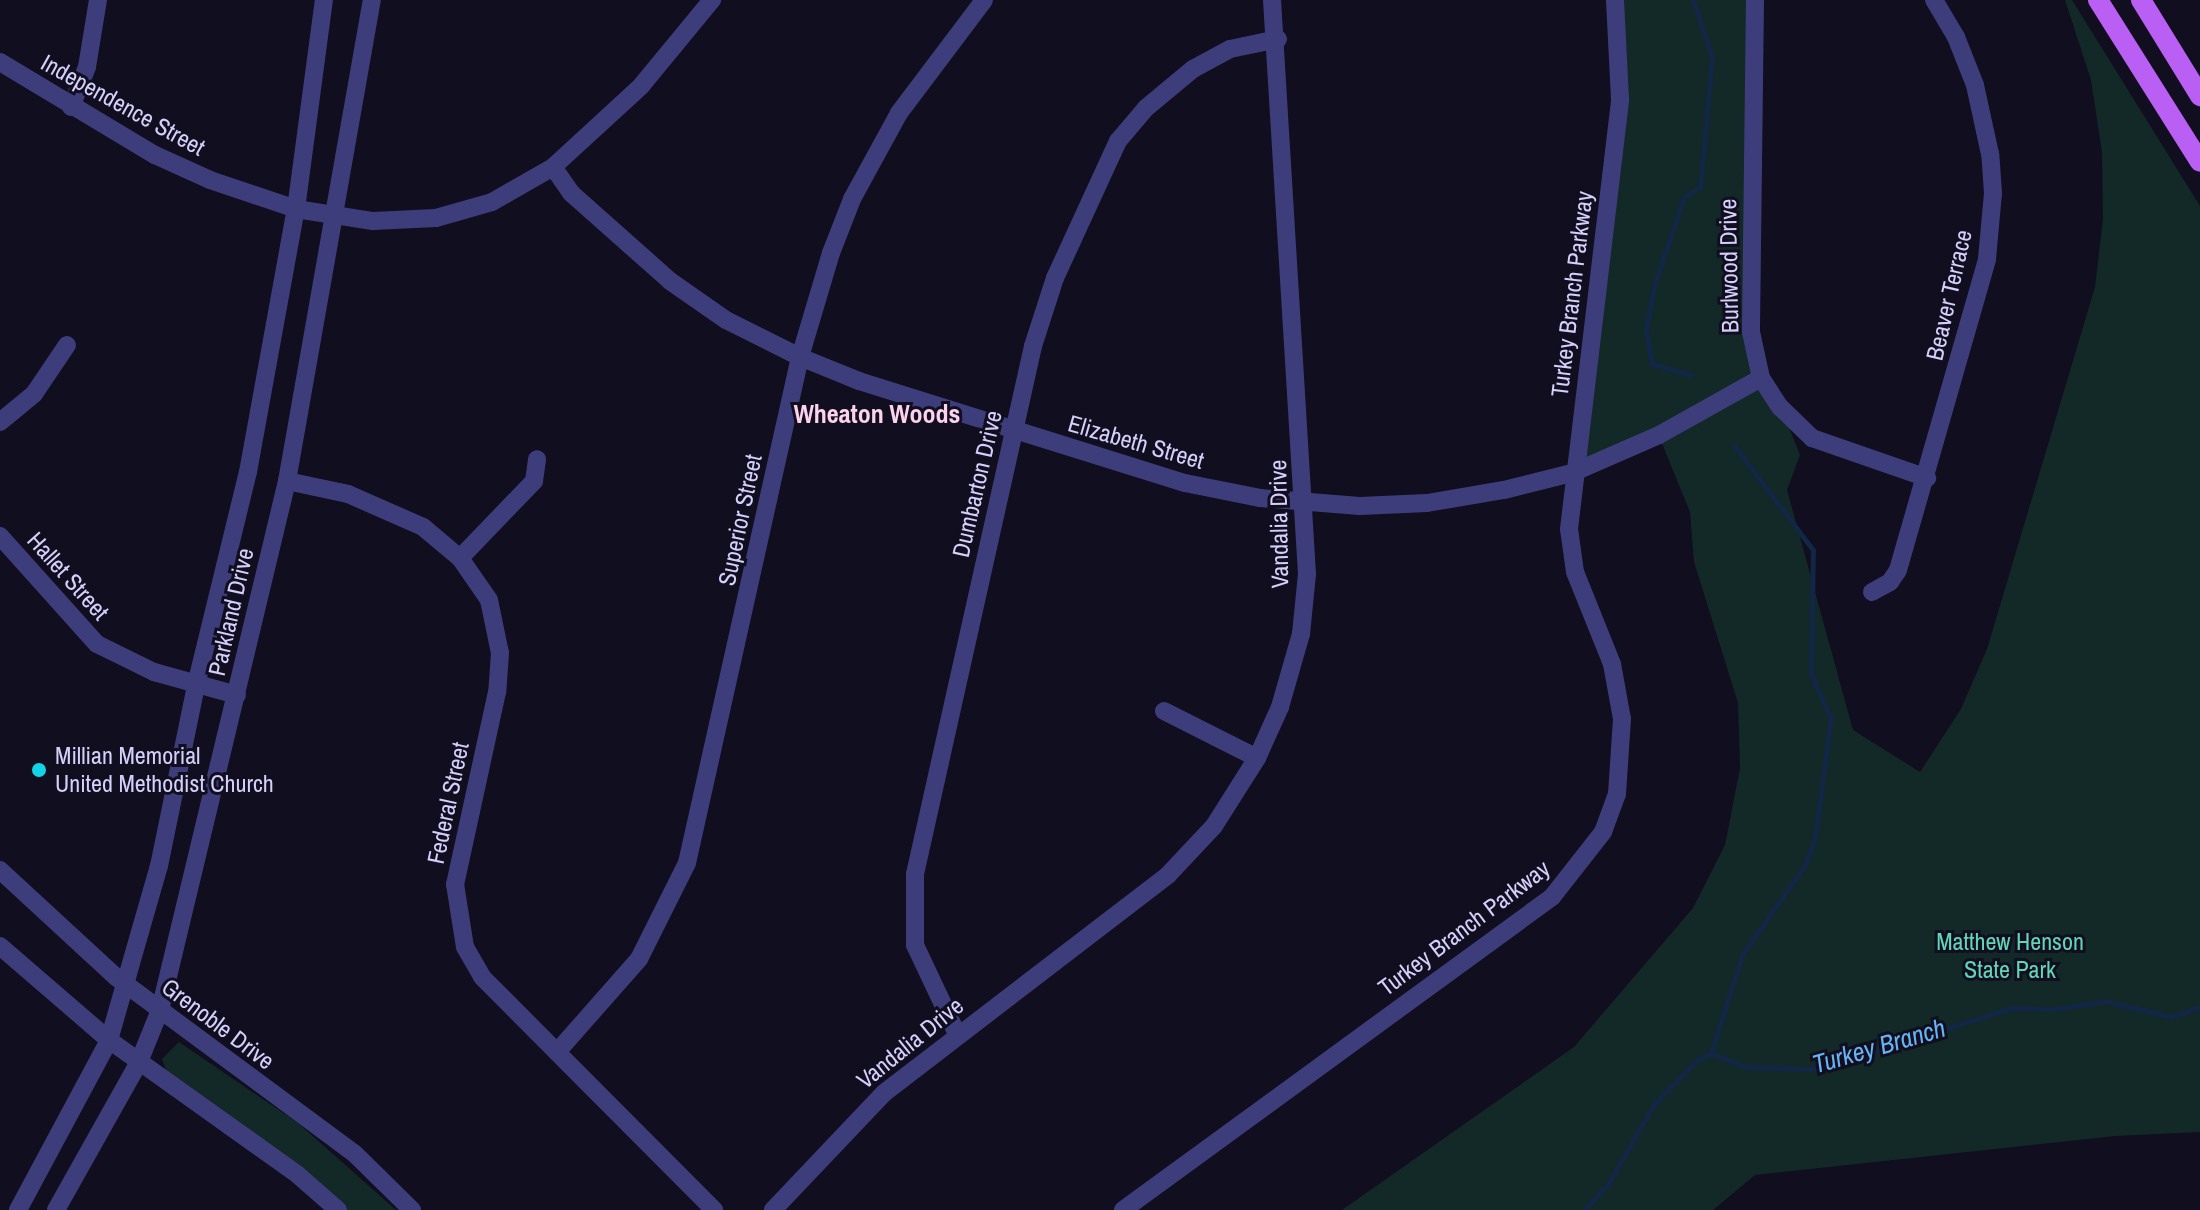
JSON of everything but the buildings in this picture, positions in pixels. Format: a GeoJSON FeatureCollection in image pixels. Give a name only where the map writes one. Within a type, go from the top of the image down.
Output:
{"type":"FeatureCollection","features":[{"type":"Feature","properties":{"kind":"main road"},"geometry":{"type":"LineString","coordinates":[[2098,0],[2200,162]]}},
{"type":"Feature","properties":{"kind":"main road"},"geometry":{"type":"LineString","coordinates":[[2141,0],[2200,96]]}},
{"type":"Feature","properties":{"kind":"street"},"geometry":{"type":"LineString","coordinates":[[71,107],[87,67],[98,0]]}},
{"type":"Feature","properties":{"kind":"street","name":"Parkland Drive"},"geometry":{"type":"LineString","coordinates":[[18,1210],[109,1040],[129,986],[196,685],[248,472],[296,209],[324,0]]}},
{"type":"Feature","properties":{"kind":"street","name":"Parkland Drive"},"geometry":{"type":"LineString","coordinates":[[56,1210],[139,1062],[160,1010],[287,481],[372,0]]}},
{"type":"Feature","properties":{"kind":"street","name":"Independence Street"},"geometry":{"type":"LineString","coordinates":[[0,62],[71,107],[196,174],[296,209],[373,221],[436,218],[492,202],[553,167],[641,86],[712,0]]}},
{"type":"Feature","properties":{"kind":"street","name":"Superior Street"},"geometry":{"type":"LineString","coordinates":[[557,1052],[639,959],[687,863],[800,357],[852,199],[899,113],[984,0]]}},
{"type":"Feature","properties":{"kind":"street","name":"Vandalia Drive"},"geometry":{"type":"LineString","coordinates":[[773,1210],[864,1113],[957,1034],[1168,875],[1214,826],[1257,758],[1280,707],[1301,634],[1307,574],[1278,39],[1272,0]]}},
{"type":"Feature","properties":{"kind":"street","name":"Turkey Branch Parkway"},"geometry":{"type":"LineString","coordinates":[[1123,1210],[1552,897],[1603,832],[1619,781],[1622,719],[1612,664],[1575,572],[1569,529],[1572,473],[1620,99],[1615,0]]}},
{"type":"Feature","properties":{"kind":"street","name":"Burlwood Drive"},"geometry":{"type":"LineString","coordinates":[[1755,0],[1751,332],[1761,378],[1780,407],[1812,438],[1927,478]]}},
{"type":"Feature","properties":{"kind":"street","name":"Beaver Terrace"},"geometry":{"type":"LineString","coordinates":[[1872,592],[1890,582],[1898,570],[1927,478],[1987,259],[1993,193],[1975,85],[1956,37],[1934,0]]}},
{"type":"Feature","properties":{"kind":"street","name":"Dumbarton Drive"},"geometry":{"type":"LineString","coordinates":[[957,1034],[915,945],[915,874],[1013,430],[1055,278],[1118,141],[1146,108],[1193,69],[1230,49],[1278,39]]}},
{"type":"Feature","properties":{"kind":"street","name":"Elizabeth Street"},"geometry":{"type":"LineString","coordinates":[[553,167],[571,193],[670,281],[726,320],[800,357],[859,381],[1185,483],[1304,502],[1427,503],[1572,473],[1659,435],[1761,378]]}},
{"type":"Feature","properties":{"kind":"street"},"geometry":{"type":"LineString","coordinates":[[0,422],[34,394],[67,345]]}},
{"type":"Feature","properties":{"kind":"street"},"geometry":{"type":"LineString","coordinates":[[460,558],[534,481],[537,459]]}},
{"type":"Feature","properties":{"kind":"street","name":"Federal Street"},"geometry":{"type":"LineString","coordinates":[[287,481],[385,509],[423,527],[460,558],[489,600],[500,653],[497,692],[455,884],[458,925],[482,977],[714,1210]]}},
{"type":"Feature","properties":{"kind":"street","name":"Hallet Street"},"geometry":{"type":"LineString","coordinates":[[0,536],[67,618],[97,644],[154,672],[237,695]]}},
{"type":"Feature","properties":{"kind":"street"},"geometry":{"type":"LineString","coordinates":[[1164,711],[1257,758]]}},
{"type":"Feature","properties":{"kind":"street","name":"Grenoble Drive"},"geometry":{"type":"LineString","coordinates":[[0,870],[54,924],[129,986],[355,1154],[412,1210]]}},
{"type":"Feature","properties":{"kind":"street"},"geometry":{"type":"LineString","coordinates":[[0,946],[109,1040],[298,1175],[338,1210]]}},
{"type":"Feature","properties":{"kind":"green space","name":"Matthew Henson State Park"},"geometry":{"type":"Polygon","coordinates":[[[1615,0],[1755,0],[1751,332],[1800,455],[1787,490],[1853,730],[1920,772],[1961,709],[1987,649],[2095,287],[2103,219],[2102,152],[2091,80],[2065,0],[2072,0],[2200,206],[2200,1132],[2115,1136],[1755,1175],[1713,1210],[1342,1210],[1574,1047],[1693,908],[1725,845],[1740,768],[1738,703],[1694,562],[1690,512],[1659,436],[1572,473],[1620,99],[1615,0]]]}},
{"type":"Feature","properties":{"kind":"green space"},"geometry":{"type":"Polygon","coordinates":[[[179,1042],[298,1123],[396,1210],[345,1210],[167,1073],[162,1059],[179,1042]]]}},
{"type":"Feature","properties":{"kind":"waterway"},"geometry":{"type":"LineString","coordinates":[[1691,375],[1652,364],[1646,330],[1654,286],[1684,197],[1700,187],[1712,57],[1693,0]]}},
{"type":"Feature","properties":{"kind":"waterway"},"geometry":{"type":"LineString","coordinates":[[1711,1053],[1742,955],[1805,865],[1815,837],[1831,719],[1811,673],[1813,550],[1734,445]]}},
{"type":"Feature","properties":{"kind":"waterway","name":"Turkey Branch"},"geometry":{"type":"LineString","coordinates":[[1584,1210],[1608,1184],[1654,1104],[1697,1060],[1711,1053],[1746,1067],[1818,1069],[2011,1008],[2055,1009],[2106,1001],[2171,1017],[2200,1007]]}},
{"type":"Feature","properties":{"kind":"place","name":"Millian Memorial United Methodist Church"},"geometry":{"type":"Point","coordinates":[39,770]}},
{"type":"Feature","properties":{"kind":"district","name":"Wheaton Woods"},"geometry":{"type":"Point","coordinates":[877,414]}}]}
